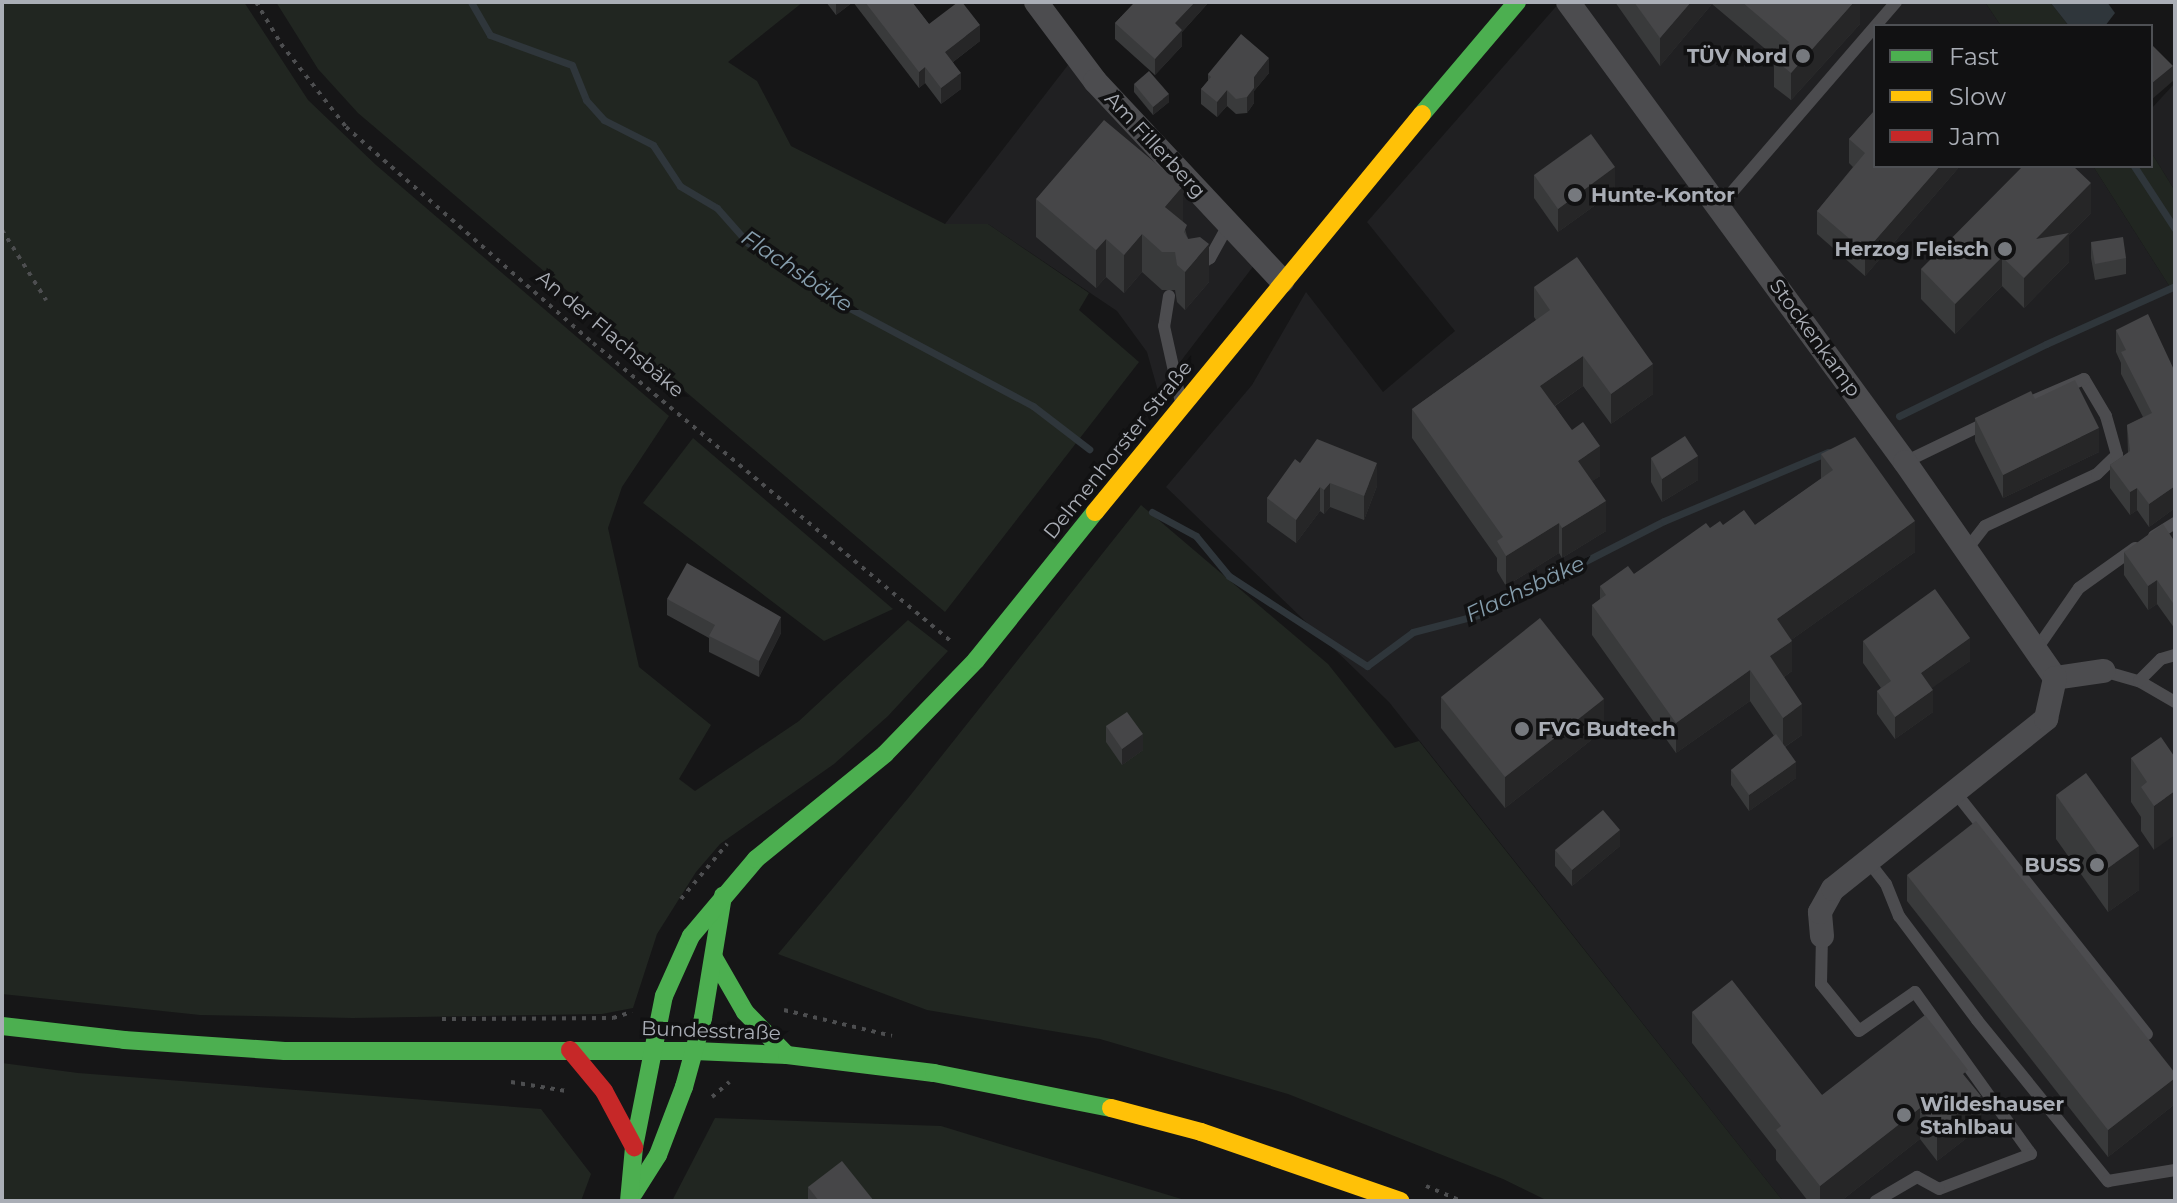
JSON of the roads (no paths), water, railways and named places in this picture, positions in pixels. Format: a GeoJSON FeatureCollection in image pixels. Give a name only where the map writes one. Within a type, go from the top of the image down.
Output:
{"type":"FeatureCollection","features":[{"type":"Feature","properties":{"kind":"main road","name":"Delmenhorster Straße"},"geometry":{"type":"LineString","coordinates":[[630,1200],[634,1147],[651,1050],[675,965],[691,936],[723,894],[756,859],[885,754],[976,660],[1282,281],[1517,2]]}},
{"type":"Feature","properties":{"kind":"main road"},"geometry":{"type":"LineString","coordinates":[[630,1200],[658,1155],[695,1051],[723,894]]}},
{"type":"Feature","properties":{"kind":"main road"},"geometry":{"type":"LineString","coordinates":[[714,958],[745,1012],[787,1055]]}},
{"type":"Feature","properties":{"kind":"main road","name":"Bundesstraße"},"geometry":{"type":"LineString","coordinates":[[2,1026],[124,1040],[285,1051],[695,1051],[787,1055],[934,1073],[1113,1108],[1288,1159],[1400,1201]]}},
{"type":"Feature","properties":{"kind":"main road"},"geometry":{"type":"LineString","coordinates":[[570,1050],[604,1091],[634,1147]]}},
{"type":"Feature","properties":{"kind":"street","name":"Am Fillerberg"},"geometry":{"type":"LineString","coordinates":[[1036,2],[1095,81],[1282,281]]}},
{"type":"Feature","properties":{"kind":"street","name":"Stockenkamp"},"geometry":{"type":"LineString","coordinates":[[1568,2],[1905,462],[2055,678]]}},
{"type":"Feature","properties":{"kind":"street"},"geometry":{"type":"LineString","coordinates":[[1822,936],[1820,912],[1833,889],[2046,719],[2055,678],[2103,671]]}},
{"type":"Feature","properties":{"kind":"lane"},"geometry":{"type":"LineString","coordinates":[[1877,24],[1896,2]]}},
{"type":"Feature","properties":{"kind":"lane"},"geometry":{"type":"LineString","coordinates":[[1720,206],[1873,29]]}},
{"type":"Feature","properties":{"kind":"lane"},"geometry":{"type":"LineString","coordinates":[[1193,269],[1210,258],[1228,225]]}},
{"type":"Feature","properties":{"kind":"lane"},"geometry":{"type":"LineString","coordinates":[[1169,296],[1164,326],[1181,406]]}},
{"type":"Feature","properties":{"kind":"lane"},"geometry":{"type":"LineString","coordinates":[[1967,549],[1985,526],[2097,474],[2117,455],[2106,416],[2084,379],[2010,411]]}},
{"type":"Feature","properties":{"kind":"lane"},"geometry":{"type":"LineString","coordinates":[[1905,462],[1997,418]]}},
{"type":"Feature","properties":{"kind":"lane"},"geometry":{"type":"LineString","coordinates":[[2036,650],[2079,588],[2175,523]]}},
{"type":"Feature","properties":{"kind":"lane"},"geometry":{"type":"LineString","coordinates":[[2139,681],[2161,659],[2175,655]]}},
{"type":"Feature","properties":{"kind":"lane"},"geometry":{"type":"LineString","coordinates":[[2103,671],[2139,681],[2175,702]]}},
{"type":"Feature","properties":{"kind":"lane"},"geometry":{"type":"LineString","coordinates":[[1955,792],[2147,1034]]}},
{"type":"Feature","properties":{"kind":"lane"},"geometry":{"type":"LineString","coordinates":[[1868,861],[1886,884],[1899,916],[1977,1020],[2108,1181],[2175,1170]]}},
{"type":"Feature","properties":{"kind":"lane"},"geometry":{"type":"LineString","coordinates":[[1822,936],[1821,984],[1859,1031],[1915,992],[2031,1154],[1939,1189],[1917,1177],[1876,1201]]}},
{"type":"Feature","properties":{"kind":"waterway","name":"Flachsbäke"},"geometry":{"type":"LineString","coordinates":[[471,2],[490,35],[572,65],[586,100],[604,120],[653,145],[680,186],[717,208],[748,243],[769,251],[827,296],[1033,406],[1089,449]]}},
{"type":"Feature","properties":{"kind":"waterway"},"geometry":{"type":"LineString","coordinates":[[2135,168],[2175,229]]}},
{"type":"Feature","properties":{"kind":"waterway","name":"Flachsbäke"},"geometry":{"type":"LineString","coordinates":[[1899,416],[2046,344],[2175,286]]}},
{"type":"Feature","properties":{"kind":"waterway","name":"Flachsbäke"},"geometry":{"type":"LineString","coordinates":[[1152,512],[1196,536],[1229,576],[1367,666],[1413,632],[1482,614],[1664,521],[1828,452]]}},
{"type":"Feature","properties":{"kind":"place","name":"TÜV Nord"},"geometry":{"type":"Point","coordinates":[1803,56]}},
{"type":"Feature","properties":{"kind":"place","name":"Hunte-Kontor"},"geometry":{"type":"Point","coordinates":[1575,195]}},
{"type":"Feature","properties":{"kind":"place","name":"Herzog Fleisch"},"geometry":{"type":"Point","coordinates":[2005,249]}},
{"type":"Feature","properties":{"kind":"place","name":"FVG Budtech"},"geometry":{"type":"Point","coordinates":[1522,729]}},
{"type":"Feature","properties":{"kind":"place","name":"BUSS"},"geometry":{"type":"Point","coordinates":[2097,865]}},
{"type":"Feature","properties":{"kind":"place","name":"Wildeshauser Stahlbau"},"geometry":{"type":"Point","coordinates":[1904,1115]}}]}
